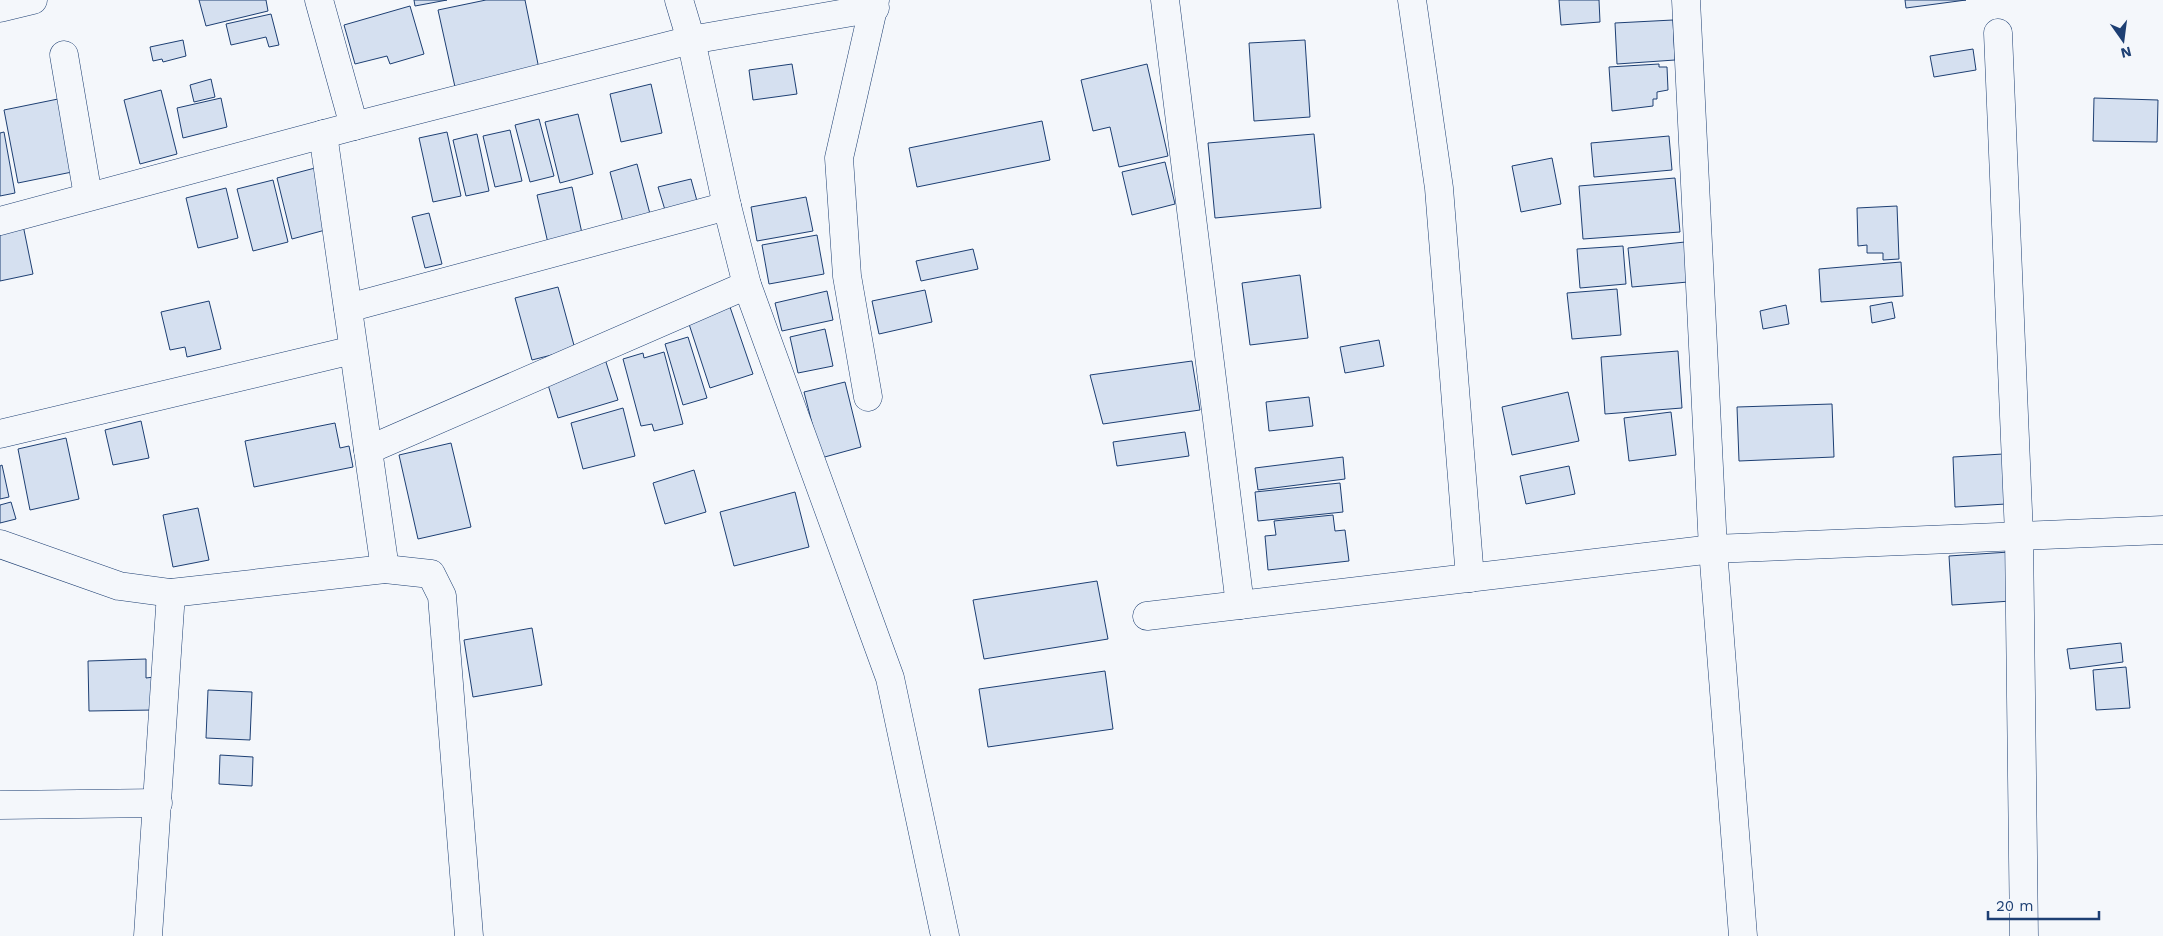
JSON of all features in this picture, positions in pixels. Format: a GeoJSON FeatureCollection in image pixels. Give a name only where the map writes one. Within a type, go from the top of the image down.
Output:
{"type":"FeatureCollection","features":[{"type":"Feature","properties":{"kind":"street"},"geometry":{"type":"LineString","coordinates":[[0,8],[34,0]]}},
{"type":"Feature","properties":{"kind":"street"},"geometry":{"type":"LineString","coordinates":[[319,0],[354,126]]}},
{"type":"Feature","properties":{"kind":"street"},"geometry":{"type":"LineString","coordinates":[[679,0],[691,40],[727,206],[748,284],[890,678],[945,936]]}},
{"type":"Feature","properties":{"kind":"street"},"geometry":{"type":"LineString","coordinates":[[1165,0],[1240,605]]}},
{"type":"Feature","properties":{"kind":"street"},"geometry":{"type":"LineString","coordinates":[[1412,0],[1439,188],[1470,578]]}},
{"type":"Feature","properties":{"kind":"street"},"geometry":{"type":"LineString","coordinates":[[1686,0],[1713,549],[1742,936]]}},
{"type":"Feature","properties":{"kind":"street"},"geometry":{"type":"LineString","coordinates":[[0,221],[323,134],[691,40],[875,4],[839,158],[847,276],[868,397]]}},
{"type":"Feature","properties":{"kind":"street"},"geometry":{"type":"LineString","coordinates":[[1998,33],[2019,535],[2024,936]]}},
{"type":"Feature","properties":{"kind":"street"},"geometry":{"type":"LineString","coordinates":[[64,55],[88,196]]}},
{"type":"Feature","properties":{"kind":"street"},"geometry":{"type":"LineString","coordinates":[[323,134],[385,569]]}},
{"type":"Feature","properties":{"kind":"street"},"geometry":{"type":"LineString","coordinates":[[348,308],[727,206]]}},
{"type":"Feature","properties":{"kind":"street"},"geometry":{"type":"LineString","coordinates":[[368,450],[748,284]]}},
{"type":"Feature","properties":{"kind":"street"},"geometry":{"type":"LineString","coordinates":[[0,434],[353,350]]}},
{"type":"Feature","properties":{"kind":"street"},"geometry":{"type":"LineString","coordinates":[[1147,616],[1713,549],[2163,530]]}},
{"type":"Feature","properties":{"kind":"street"},"geometry":{"type":"LineString","coordinates":[[0,544],[119,586],[171,593],[385,569],[430,574],[442,596],[469,936]]}},
{"type":"Feature","properties":{"kind":"street"},"geometry":{"type":"LineString","coordinates":[[148,936],[171,593]]}},
{"type":"Feature","properties":{"kind":"street"},"geometry":{"type":"LineString","coordinates":[[0,805],[158,803]]}},
{"type":"Feature","properties":{"kind":"building"},"geometry":{"type":"Polygon","coordinates":[[[199,0],[266,0],[268,11],[206,26],[199,0]]]}},
{"type":"Feature","properties":{"kind":"building"},"geometry":{"type":"Polygon","coordinates":[[[414,0],[447,0],[415,6],[414,0]]]}},
{"type":"Feature","properties":{"kind":"building"},"geometry":{"type":"Polygon","coordinates":[[[486,0],[525,0],[539,69],[455,87],[438,10],[486,0]]]}},
{"type":"Feature","properties":{"kind":"building"},"geometry":{"type":"Polygon","coordinates":[[[1559,0],[1599,0],[1600,22],[1561,25],[1559,0]]]}},
{"type":"Feature","properties":{"kind":"building"},"geometry":{"type":"Polygon","coordinates":[[[1905,0],[1966,0],[1906,8],[1905,0]]]}},
{"type":"Feature","properties":{"kind":"building"},"geometry":{"type":"Polygon","coordinates":[[[410,6],[424,54],[390,64],[387,56],[355,64],[344,25],[410,6]]]}},
{"type":"Feature","properties":{"kind":"building"},"geometry":{"type":"Polygon","coordinates":[[[271,14],[279,45],[269,47],[266,37],[231,45],[226,24],[271,14]]]}},
{"type":"Feature","properties":{"kind":"building"},"geometry":{"type":"Polygon","coordinates":[[[1673,20],[1675,60],[1617,64],[1615,23],[1673,20]]]}},
{"type":"Feature","properties":{"kind":"building"},"geometry":{"type":"Polygon","coordinates":[[[183,40],[186,56],[163,62],[162,59],[153,61],[150,47],[183,40]]]}},
{"type":"Feature","properties":{"kind":"building"},"geometry":{"type":"Polygon","coordinates":[[[1305,40],[1310,117],[1254,121],[1249,43],[1305,40]]]}},
{"type":"Feature","properties":{"kind":"building"},"geometry":{"type":"Polygon","coordinates":[[[1973,49],[1976,70],[1934,77],[1930,56],[1973,49]]]}},
{"type":"Feature","properties":{"kind":"building"},"geometry":{"type":"Polygon","coordinates":[[[792,64],[797,94],[753,100],[749,70],[792,64]]]}},
{"type":"Feature","properties":{"kind":"building"},"geometry":{"type":"Polygon","coordinates":[[[1147,64],[1168,156],[1119,167],[1110,127],[1093,131],[1081,80],[1147,64]]]}},
{"type":"Feature","properties":{"kind":"building"},"geometry":{"type":"Polygon","coordinates":[[[1659,64],[1659,67],[1667,67],[1668,90],[1657,92],[1657,99],[1653,99],[1653,106],[1612,111],[1609,67],[1659,64]]]}},
{"type":"Feature","properties":{"kind":"building"},"geometry":{"type":"Polygon","coordinates":[[[211,79],[215,97],[194,102],[190,85],[211,79]]]}},
{"type":"Feature","properties":{"kind":"building"},"geometry":{"type":"Polygon","coordinates":[[[651,84],[662,133],[621,142],[610,94],[651,84]]]}},
{"type":"Feature","properties":{"kind":"building"},"geometry":{"type":"Polygon","coordinates":[[[161,90],[177,154],[140,164],[124,100],[161,90]]]}},
{"type":"Feature","properties":{"kind":"building"},"geometry":{"type":"Polygon","coordinates":[[[221,98],[227,127],[183,138],[177,108],[221,98]]]}},
{"type":"Feature","properties":{"kind":"building"},"geometry":{"type":"Polygon","coordinates":[[[2094,98],[2158,100],[2157,142],[2093,141],[2094,98]]]}},
{"type":"Feature","properties":{"kind":"building"},"geometry":{"type":"Polygon","coordinates":[[[58,99],[72,172],[18,183],[4,110],[58,99]]]}},
{"type":"Feature","properties":{"kind":"building"},"geometry":{"type":"Polygon","coordinates":[[[578,114],[593,174],[560,183],[545,122],[578,114]]]}},
{"type":"Feature","properties":{"kind":"building"},"geometry":{"type":"Polygon","coordinates":[[[539,119],[554,176],[530,182],[515,125],[539,119]]]}},
{"type":"Feature","properties":{"kind":"building"},"geometry":{"type":"Polygon","coordinates":[[[1042,121],[1050,160],[917,187],[909,148],[1042,121]]]}},
{"type":"Feature","properties":{"kind":"building"},"geometry":{"type":"Polygon","coordinates":[[[510,130],[522,181],[495,187],[483,136],[510,130]]]}},
{"type":"Feature","properties":{"kind":"building"},"geometry":{"type":"Polygon","coordinates":[[[4,132],[15,193],[0,196],[0,133],[4,132]]]}},
{"type":"Feature","properties":{"kind":"building"},"geometry":{"type":"Polygon","coordinates":[[[447,132],[461,196],[433,202],[419,138],[447,132]]]}},
{"type":"Feature","properties":{"kind":"building"},"geometry":{"type":"Polygon","coordinates":[[[477,134],[489,191],[466,196],[453,140],[477,134]]]}},
{"type":"Feature","properties":{"kind":"building"},"geometry":{"type":"Polygon","coordinates":[[[1314,134],[1321,208],[1215,218],[1208,143],[1314,134]]]}},
{"type":"Feature","properties":{"kind":"building"},"geometry":{"type":"Polygon","coordinates":[[[1669,136],[1672,170],[1594,177],[1591,143],[1669,136]]]}},
{"type":"Feature","properties":{"kind":"building"},"geometry":{"type":"Polygon","coordinates":[[[1552,158],[1561,204],[1521,212],[1512,166],[1552,158]]]}},
{"type":"Feature","properties":{"kind":"building"},"geometry":{"type":"Polygon","coordinates":[[[1165,162],[1175,204],[1132,215],[1122,172],[1165,162]]]}},
{"type":"Feature","properties":{"kind":"building"},"geometry":{"type":"Polygon","coordinates":[[[637,164],[650,214],[623,222],[610,172],[637,164]]]}},
{"type":"Feature","properties":{"kind":"building"},"geometry":{"type":"Polygon","coordinates":[[[315,168],[329,229],[292,239],[277,178],[315,168]]]}},
{"type":"Feature","properties":{"kind":"building"},"geometry":{"type":"Polygon","coordinates":[[[1675,178],[1680,232],[1583,239],[1579,186],[1675,178]]]}},
{"type":"Feature","properties":{"kind":"building"},"geometry":{"type":"Polygon","coordinates":[[[691,179],[697,201],[665,210],[658,187],[691,179]]]}},
{"type":"Feature","properties":{"kind":"building"},"geometry":{"type":"Polygon","coordinates":[[[273,180],[288,242],[253,251],[237,189],[273,180]]]}},
{"type":"Feature","properties":{"kind":"building"},"geometry":{"type":"Polygon","coordinates":[[[572,187],[583,238],[550,252],[537,195],[572,187]]]}},
{"type":"Feature","properties":{"kind":"building"},"geometry":{"type":"Polygon","coordinates":[[[226,188],[238,238],[198,248],[186,198],[226,188]]]}},
{"type":"Feature","properties":{"kind":"building"},"geometry":{"type":"Polygon","coordinates":[[[806,197],[813,231],[757,241],[751,207],[806,197]]]}},
{"type":"Feature","properties":{"kind":"building"},"geometry":{"type":"Polygon","coordinates":[[[1897,206],[1899,259],[1883,260],[1883,253],[1867,253],[1867,245],[1858,246],[1857,208],[1897,206]]]}},
{"type":"Feature","properties":{"kind":"building"},"geometry":{"type":"Polygon","coordinates":[[[429,213],[442,264],[425,268],[412,217],[429,213]]]}},
{"type":"Feature","properties":{"kind":"building"},"geometry":{"type":"Polygon","coordinates":[[[23,225],[33,274],[0,281],[0,230],[23,225]]]}},
{"type":"Feature","properties":{"kind":"building"},"geometry":{"type":"Polygon","coordinates":[[[817,235],[824,274],[769,284],[762,245],[817,235]]]}},
{"type":"Feature","properties":{"kind":"building"},"geometry":{"type":"Polygon","coordinates":[[[1685,242],[1688,282],[1632,287],[1628,248],[1685,242]]]}},
{"type":"Feature","properties":{"kind":"building"},"geometry":{"type":"Polygon","coordinates":[[[1623,246],[1626,284],[1580,288],[1577,249],[1623,246]]]}},
{"type":"Feature","properties":{"kind":"building"},"geometry":{"type":"Polygon","coordinates":[[[973,249],[978,269],[921,281],[916,261],[973,249]]]}},
{"type":"Feature","properties":{"kind":"building"},"geometry":{"type":"Polygon","coordinates":[[[1901,262],[1903,296],[1821,302],[1819,269],[1901,262]]]}},
{"type":"Feature","properties":{"kind":"building"},"geometry":{"type":"Polygon","coordinates":[[[1300,275],[1308,338],[1250,345],[1242,283],[1300,275]]]}},
{"type":"Feature","properties":{"kind":"building"},"geometry":{"type":"Polygon","coordinates":[[[558,287],[575,349],[532,360],[515,298],[558,287]]]}},
{"type":"Feature","properties":{"kind":"building"},"geometry":{"type":"Polygon","coordinates":[[[1617,289],[1621,335],[1572,339],[1567,293],[1617,289]]]}},
{"type":"Feature","properties":{"kind":"building"},"geometry":{"type":"Polygon","coordinates":[[[925,290],[932,322],[879,334],[872,301],[925,290]]]}},
{"type":"Feature","properties":{"kind":"building"},"geometry":{"type":"Polygon","coordinates":[[[827,291],[833,320],[782,331],[775,303],[827,291]]]}},
{"type":"Feature","properties":{"kind":"building"},"geometry":{"type":"Polygon","coordinates":[[[209,301],[221,349],[187,357],[185,347],[170,350],[161,312],[209,301]]]}},
{"type":"Feature","properties":{"kind":"building"},"geometry":{"type":"Polygon","coordinates":[[[1892,302],[1895,318],[1872,323],[1870,306],[1892,302]]]}},
{"type":"Feature","properties":{"kind":"building"},"geometry":{"type":"Polygon","coordinates":[[[1786,305],[1789,324],[1763,329],[1760,311],[1786,305]]]}},
{"type":"Feature","properties":{"kind":"building"},"geometry":{"type":"Polygon","coordinates":[[[730,307],[753,374],[710,388],[688,321],[730,307]]]}},
{"type":"Feature","properties":{"kind":"building"},"geometry":{"type":"Polygon","coordinates":[[[825,329],[833,366],[798,373],[790,337],[825,329]]]}},
{"type":"Feature","properties":{"kind":"building"},"geometry":{"type":"Polygon","coordinates":[[[688,337],[707,398],[683,405],[665,344],[688,337]]]}},
{"type":"Feature","properties":{"kind":"building"},"geometry":{"type":"Polygon","coordinates":[[[1379,340],[1384,366],[1345,373],[1340,347],[1379,340]]]}},
{"type":"Feature","properties":{"kind":"building"},"geometry":{"type":"Polygon","coordinates":[[[1678,351],[1682,408],[1605,414],[1601,357],[1678,351]]]}},
{"type":"Feature","properties":{"kind":"building"},"geometry":{"type":"Polygon","coordinates":[[[664,352],[683,424],[654,431],[652,424],[641,426],[623,359],[643,353],[644,358],[664,352]]]}},
{"type":"Feature","properties":{"kind":"building"},"geometry":{"type":"Polygon","coordinates":[[[605,359],[618,400],[558,418],[546,378],[605,359]]]}},
{"type":"Feature","properties":{"kind":"building"},"geometry":{"type":"Polygon","coordinates":[[[1192,361],[1200,410],[1103,424],[1090,375],[1192,361]]]}},
{"type":"Feature","properties":{"kind":"building"},"geometry":{"type":"Polygon","coordinates":[[[845,382],[861,447],[821,458],[804,392],[845,382]]]}},
{"type":"Feature","properties":{"kind":"building"},"geometry":{"type":"Polygon","coordinates":[[[1568,392],[1579,441],[1512,455],[1502,407],[1568,392]]]}},
{"type":"Feature","properties":{"kind":"building"},"geometry":{"type":"Polygon","coordinates":[[[1309,397],[1313,426],[1269,431],[1266,402],[1309,397]]]}},
{"type":"Feature","properties":{"kind":"building"},"geometry":{"type":"Polygon","coordinates":[[[1832,404],[1834,457],[1739,461],[1737,407],[1832,404]]]}},
{"type":"Feature","properties":{"kind":"building"},"geometry":{"type":"Polygon","coordinates":[[[623,408],[635,456],[583,469],[571,423],[623,408]]]}},
{"type":"Feature","properties":{"kind":"building"},"geometry":{"type":"Polygon","coordinates":[[[1671,412],[1676,455],[1629,461],[1624,418],[1671,412]]]}},
{"type":"Feature","properties":{"kind":"building"},"geometry":{"type":"Polygon","coordinates":[[[141,421],[149,458],[113,465],[105,430],[141,421]]]}},
{"type":"Feature","properties":{"kind":"building"},"geometry":{"type":"Polygon","coordinates":[[[335,423],[340,448],[349,446],[353,467],[254,487],[245,441],[335,423]]]}},
{"type":"Feature","properties":{"kind":"building"},"geometry":{"type":"Polygon","coordinates":[[[1185,432],[1189,456],[1117,466],[1113,442],[1185,432]]]}},
{"type":"Feature","properties":{"kind":"building"},"geometry":{"type":"Polygon","coordinates":[[[66,438],[79,499],[30,510],[18,449],[66,438]]]}},
{"type":"Feature","properties":{"kind":"building"},"geometry":{"type":"Polygon","coordinates":[[[451,443],[471,527],[418,539],[399,455],[451,443]]]}},
{"type":"Feature","properties":{"kind":"building"},"geometry":{"type":"Polygon","coordinates":[[[2003,454],[2006,504],[1955,507],[1953,457],[2003,454]]]}},
{"type":"Feature","properties":{"kind":"building"},"geometry":{"type":"Polygon","coordinates":[[[1343,457],[1345,479],[1258,490],[1255,468],[1343,457]]]}},
{"type":"Feature","properties":{"kind":"building"},"geometry":{"type":"Polygon","coordinates":[[[2,465],[9,497],[0,499],[0,466],[2,465]]]}},
{"type":"Feature","properties":{"kind":"building"},"geometry":{"type":"Polygon","coordinates":[[[1569,466],[1575,494],[1526,504],[1520,476],[1569,466]]]}},
{"type":"Feature","properties":{"kind":"building"},"geometry":{"type":"Polygon","coordinates":[[[694,470],[706,512],[665,524],[653,483],[694,470]]]}},
{"type":"Feature","properties":{"kind":"building"},"geometry":{"type":"Polygon","coordinates":[[[1340,483],[1343,512],[1258,521],[1255,492],[1340,483]]]}},
{"type":"Feature","properties":{"kind":"building"},"geometry":{"type":"Polygon","coordinates":[[[795,492],[809,547],[734,566],[720,512],[795,492]]]}},
{"type":"Feature","properties":{"kind":"building"},"geometry":{"type":"Polygon","coordinates":[[[11,502],[16,519],[0,523],[0,505],[11,502]]]}},
{"type":"Feature","properties":{"kind":"building"},"geometry":{"type":"Polygon","coordinates":[[[198,508],[209,560],[173,567],[163,515],[198,508]]]}},
{"type":"Feature","properties":{"kind":"building"},"geometry":{"type":"Polygon","coordinates":[[[1333,515],[1335,531],[1345,530],[1349,561],[1268,570],[1265,536],[1276,535],[1274,521],[1333,515]]]}},
{"type":"Feature","properties":{"kind":"building"},"geometry":{"type":"Polygon","coordinates":[[[2009,552],[2011,601],[1952,605],[1949,556],[2009,552]]]}},
{"type":"Feature","properties":{"kind":"building"},"geometry":{"type":"Polygon","coordinates":[[[1097,581],[1108,639],[984,659],[973,600],[1097,581]]]}},
{"type":"Feature","properties":{"kind":"building"},"geometry":{"type":"Polygon","coordinates":[[[532,628],[542,685],[473,697],[464,640],[532,628]]]}},
{"type":"Feature","properties":{"kind":"building"},"geometry":{"type":"Polygon","coordinates":[[[2121,643],[2123,662],[2070,669],[2067,649],[2121,643]]]}},
{"type":"Feature","properties":{"kind":"building"},"geometry":{"type":"Polygon","coordinates":[[[146,659],[146,678],[154,677],[154,710],[89,711],[88,661],[146,659]]]}},
{"type":"Feature","properties":{"kind":"building"},"geometry":{"type":"Polygon","coordinates":[[[2126,667],[2130,708],[2096,710],[2093,670],[2126,667]]]}},
{"type":"Feature","properties":{"kind":"building"},"geometry":{"type":"Polygon","coordinates":[[[1105,671],[1113,729],[988,747],[979,689],[1105,671]]]}},
{"type":"Feature","properties":{"kind":"building"},"geometry":{"type":"Polygon","coordinates":[[[208,690],[252,692],[250,740],[206,738],[208,690]]]}},
{"type":"Feature","properties":{"kind":"building"},"geometry":{"type":"Polygon","coordinates":[[[220,755],[253,757],[252,786],[219,784],[220,755]]]}}]}
